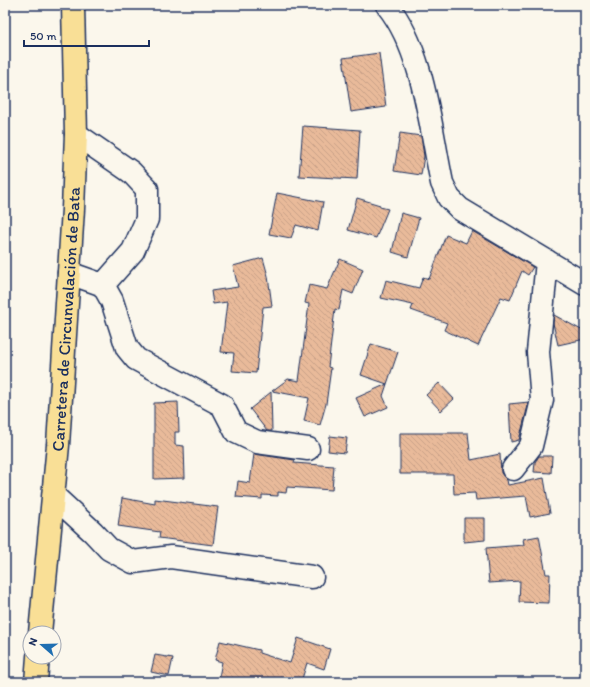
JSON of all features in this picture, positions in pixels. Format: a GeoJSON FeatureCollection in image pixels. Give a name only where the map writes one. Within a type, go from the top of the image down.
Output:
{"type":"FeatureCollection","features":[{"type":"Feature","properties":{"kind":"main road","name":"Carretera de Circunvalación de Bata"},"geometry":{"type":"LineString","coordinates":[[41,625],[54,496],[69,273],[76,134],[73,5]]}},
{"type":"Feature","properties":{"kind":"main road"},"geometry":{"type":"LineString","coordinates":[[36,682],[37,665]]}},
{"type":"Feature","properties":{"kind":"street"},"geometry":{"type":"LineString","coordinates":[[387,5],[393,12],[407,41],[420,77],[442,183],[449,198],[460,209],[585,284]]}},
{"type":"Feature","properties":{"kind":"street"},"geometry":{"type":"LineString","coordinates":[[76,134],[130,172],[147,189],[147,219],[133,251],[103,285]]}},
{"type":"Feature","properties":{"kind":"street"},"geometry":{"type":"LineString","coordinates":[[513,469],[531,446],[542,400],[538,352],[547,261]]}},
{"type":"Feature","properties":{"kind":"street"},"geometry":{"type":"LineString","coordinates":[[69,273],[103,285],[112,301],[127,348],[136,359],[222,405],[236,432],[257,442],[308,449]]}},
{"type":"Feature","properties":{"kind":"street"},"geometry":{"type":"LineString","coordinates":[[54,496],[109,549],[134,562],[171,557],[312,576]]}},
{"type":"Feature","properties":{"kind":"building"},"geometry":{"type":"Polygon","coordinates":[[[379,53],[386,107],[351,112],[343,58],[379,53]]]}},
{"type":"Feature","properties":{"kind":"building"},"geometry":{"type":"Polygon","coordinates":[[[303,126],[360,130],[357,179],[299,176],[303,126]]]}},
{"type":"Feature","properties":{"kind":"building"},"geometry":{"type":"Polygon","coordinates":[[[400,133],[421,136],[424,156],[421,175],[394,171],[400,133]]]}},
{"type":"Feature","properties":{"kind":"building"},"geometry":{"type":"Polygon","coordinates":[[[277,193],[323,202],[318,231],[296,225],[291,238],[269,234],[277,193]]]}},
{"type":"Feature","properties":{"kind":"building"},"geometry":{"type":"Polygon","coordinates":[[[357,198],[388,209],[376,238],[348,230],[357,198]]]}},
{"type":"Feature","properties":{"kind":"building"},"geometry":{"type":"Polygon","coordinates":[[[401,213],[419,218],[408,257],[392,252],[401,213]]]}},
{"type":"Feature","properties":{"kind":"building"},"geometry":{"type":"Polygon","coordinates":[[[472,231],[533,267],[528,275],[522,271],[510,300],[501,297],[478,346],[444,330],[447,323],[411,310],[413,305],[381,298],[386,280],[419,288],[423,277],[429,279],[446,235],[466,243],[472,231]]]}},
{"type":"Feature","properties":{"kind":"building"},"geometry":{"type":"Polygon","coordinates":[[[263,258],[268,276],[272,306],[263,307],[256,373],[232,371],[234,353],[221,352],[227,302],[213,304],[211,291],[238,287],[233,266],[263,258]]]}},
{"type":"Feature","properties":{"kind":"building"},"geometry":{"type":"Polygon","coordinates":[[[340,259],[363,269],[353,294],[343,290],[339,310],[335,309],[328,367],[331,368],[326,404],[320,425],[304,421],[309,398],[272,391],[288,379],[299,381],[309,304],[305,303],[309,285],[327,289],[340,259]]]}},
{"type":"Feature","properties":{"kind":"building"},"geometry":{"type":"Polygon","coordinates":[[[554,315],[585,332],[585,339],[558,345],[553,323],[554,315]]]}},
{"type":"Feature","properties":{"kind":"building"},"geometry":{"type":"Polygon","coordinates":[[[371,344],[398,352],[387,384],[361,375],[371,344]]]}},
{"type":"Feature","properties":{"kind":"building"},"geometry":{"type":"Polygon","coordinates":[[[439,383],[454,399],[441,411],[426,395],[439,383]]]}},
{"type":"Feature","properties":{"kind":"building"},"geometry":{"type":"Polygon","coordinates":[[[387,384],[383,396],[388,407],[365,417],[356,398],[387,384]]]}},
{"type":"Feature","properties":{"kind":"building"},"geometry":{"type":"Polygon","coordinates":[[[271,392],[272,431],[267,431],[250,409],[271,392]]]}},
{"type":"Feature","properties":{"kind":"building"},"geometry":{"type":"Polygon","coordinates":[[[178,402],[179,432],[175,432],[175,445],[184,446],[185,478],[154,479],[154,403],[178,402]]]}},
{"type":"Feature","properties":{"kind":"building"},"geometry":{"type":"Polygon","coordinates":[[[529,402],[519,440],[511,442],[509,404],[529,402]]]}},
{"type":"Feature","properties":{"kind":"building"},"geometry":{"type":"Polygon","coordinates":[[[400,433],[468,433],[471,460],[500,454],[501,473],[507,480],[508,485],[544,478],[550,513],[530,517],[526,496],[476,500],[475,493],[454,494],[453,474],[400,474],[400,433]]]}},
{"type":"Feature","properties":{"kind":"building"},"geometry":{"type":"Polygon","coordinates":[[[330,436],[347,438],[345,453],[328,451],[330,436]]]}},
{"type":"Feature","properties":{"kind":"building"},"geometry":{"type":"Polygon","coordinates":[[[254,454],[295,460],[294,463],[334,466],[332,490],[287,487],[286,493],[278,492],[278,496],[262,495],[262,499],[236,497],[238,481],[250,483],[254,454]]]}},
{"type":"Feature","properties":{"kind":"building"},"geometry":{"type":"Polygon","coordinates":[[[539,456],[552,456],[551,473],[534,472],[535,462],[539,456]]]}},
{"type":"Feature","properties":{"kind":"building"},"geometry":{"type":"Polygon","coordinates":[[[122,498],[155,504],[155,499],[218,507],[213,545],[159,538],[160,532],[118,526],[122,498]]]}},
{"type":"Feature","properties":{"kind":"building"},"geometry":{"type":"Polygon","coordinates":[[[464,518],[485,518],[485,540],[464,542],[464,518]]]}},
{"type":"Feature","properties":{"kind":"building"},"geometry":{"type":"Polygon","coordinates":[[[539,536],[546,574],[550,574],[549,603],[519,602],[520,581],[489,583],[486,548],[524,545],[523,539],[539,536]]]}},
{"type":"Feature","properties":{"kind":"building"},"geometry":{"type":"Polygon","coordinates":[[[298,638],[330,649],[324,669],[307,663],[301,682],[218,682],[222,662],[215,660],[220,641],[259,650],[259,653],[290,663],[298,638]]]}},
{"type":"Feature","properties":{"kind":"building"},"geometry":{"type":"Polygon","coordinates":[[[155,655],[173,658],[169,676],[151,672],[155,655]]]}}]}
